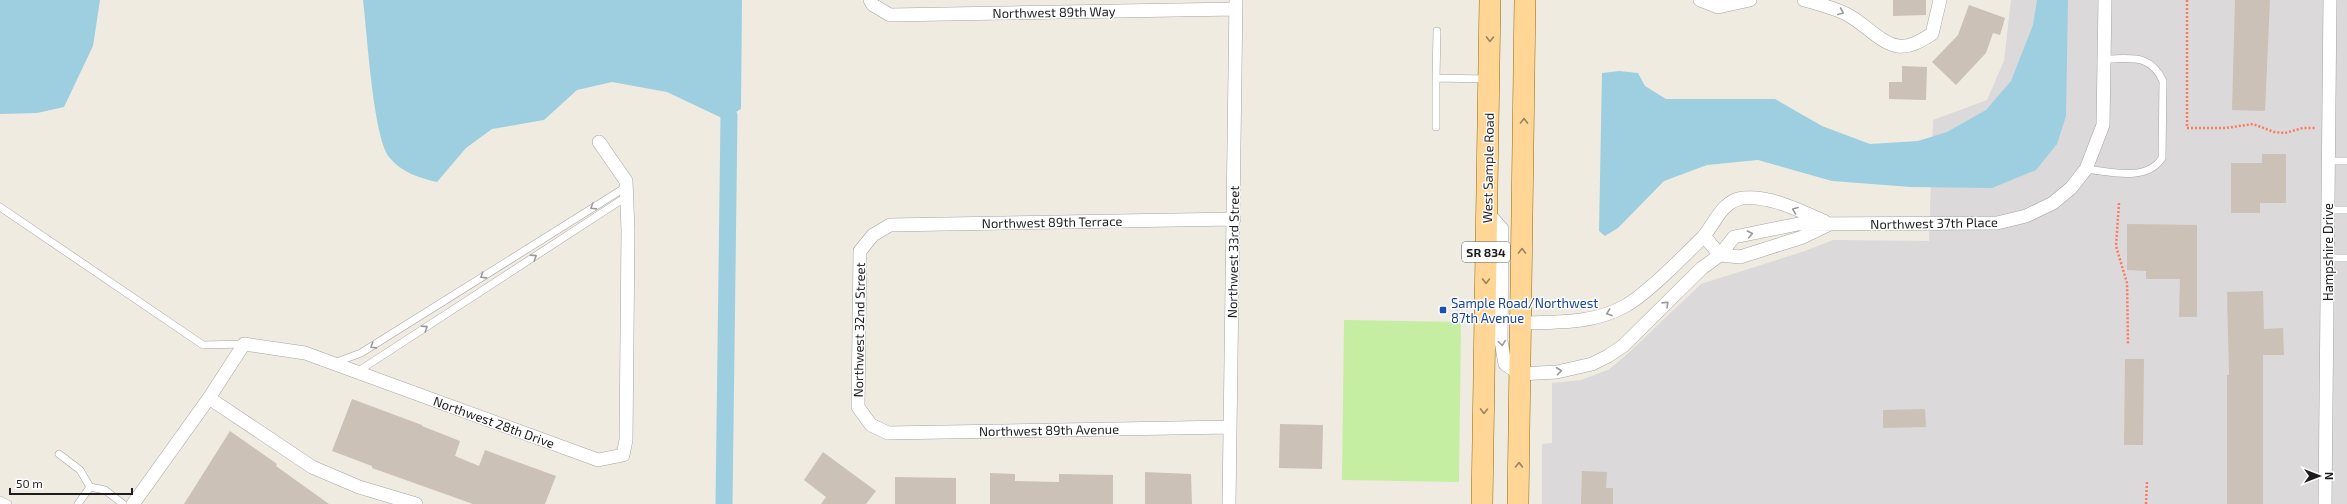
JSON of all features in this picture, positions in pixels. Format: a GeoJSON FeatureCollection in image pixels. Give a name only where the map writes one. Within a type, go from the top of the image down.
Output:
{"type":"FeatureCollection","features":[{"type":"Feature","properties":{"kind":"main road","name":"West Sample Road"},"geometry":{"type":"LineString","coordinates":[[1482,504],[1490,0]]}},
{"type":"Feature","properties":{"kind":"main road"},"geometry":{"type":"LineString","coordinates":[[1517,0],[1525,26]]}},
{"type":"Feature","properties":{"kind":"main road","name":"SR 834"},"geometry":{"type":"LineString","coordinates":[[1518,504],[1525,0]]}},
{"type":"Feature","properties":{"kind":"street"},"geometry":{"type":"LineString","coordinates":[[1700,0],[1718,7],[1750,0]]}},
{"type":"Feature","properties":{"kind":"street"},"geometry":{"type":"LineString","coordinates":[[1804,0],[1848,15],[1867,26],[1883,41],[1899,46],[1915,44],[1932,34],[1940,0]]}},
{"type":"Feature","properties":{"kind":"street","name":"Northwest 37th Place"},"geometry":{"type":"LineString","coordinates":[[1520,374],[1577,368],[1608,356],[1623,346],[1702,268],[1720,255],[1734,237],[1798,224],[1996,223],[2026,216],[2053,203],[2071,188],[2086,169],[2103,125],[2105,0]]}},
{"type":"Feature","properties":{"kind":"street","name":"Hampshire Drive"},"geometry":{"type":"LineString","coordinates":[[2325,504],[2330,0]]}},
{"type":"Feature","properties":{"kind":"street","name":"Northwest 89th Way"},"geometry":{"type":"LineString","coordinates":[[872,3],[890,14],[1236,5]]}},
{"type":"Feature","properties":{"kind":"street","name":"Northwest 33rd Street"},"geometry":{"type":"LineString","coordinates":[[1229,504],[1236,5]]}},
{"type":"Feature","properties":{"kind":"street","name":"Northwest 28th Drive"},"geometry":{"type":"LineString","coordinates":[[244,344],[305,353],[598,460],[623,455],[626,440],[626,181],[599,142]]}},
{"type":"Feature","properties":{"kind":"street","name":"Northwest 37th Place"},"geometry":{"type":"LineString","coordinates":[[1521,323],[1580,321],[1611,312],[1626,305],[1644,292],[1704,236],[1721,210],[1742,198],[1775,202],[1832,224]]}},
{"type":"Feature","properties":{"kind":"street"},"geometry":{"type":"LineString","coordinates":[[1487,212],[1502,229],[1501,341],[1505,364],[1520,374]]}},
{"type":"Feature","properties":{"kind":"street","name":"Northwest 89th Terrace"},"geometry":{"type":"LineString","coordinates":[[873,235],[890,225],[1234,219]]}},
{"type":"Feature","properties":{"kind":"street","name":"Northwest 37th Place"},"geometry":{"type":"LineString","coordinates":[[1720,255],[1740,256],[1803,237],[1832,224]]}},
{"type":"Feature","properties":{"kind":"street","name":"Northwest 32nd Street"},"geometry":{"type":"LineString","coordinates":[[871,425],[858,407],[860,251],[873,235]]}},
{"type":"Feature","properties":{"kind":"street"},"geometry":{"type":"LineString","coordinates":[[1704,236],[1720,255]]}},
{"type":"Feature","properties":{"kind":"street"},"geometry":{"type":"LineString","coordinates":[[133,504],[209,398],[244,344]]}},
{"type":"Feature","properties":{"kind":"street"},"geometry":{"type":"LineString","coordinates":[[209,398],[312,467],[359,487],[416,504]]}},
{"type":"Feature","properties":{"kind":"street","name":"Northwest 89th Avenue"},"geometry":{"type":"LineString","coordinates":[[871,425],[888,433],[1230,427]]}},
{"type":"Feature","properties":{"kind":"lane"},"geometry":{"type":"LineString","coordinates":[[1436,127],[1437,31]]}},
{"type":"Feature","properties":{"kind":"lane"},"geometry":{"type":"LineString","coordinates":[[2086,169],[2131,173],[2148,171],[2156,167],[2162,158],[2163,81],[2160,74],[2150,62],[2142,59],[2104,59]]}},
{"type":"Feature","properties":{"kind":"lane"},"geometry":{"type":"LineString","coordinates":[[1436,78],[1489,79]]}},
{"type":"Feature","properties":{"kind":"lane"},"geometry":{"type":"LineString","coordinates":[[2329,161],[2347,161]]}},
{"type":"Feature","properties":{"kind":"lane"},"geometry":{"type":"LineString","coordinates":[[333,363],[361,353],[626,192]]}},
{"type":"Feature","properties":{"kind":"lane"},"geometry":{"type":"LineString","coordinates":[[356,372],[626,192]]}},
{"type":"Feature","properties":{"kind":"lane"},"geometry":{"type":"LineString","coordinates":[[0,207],[203,345],[244,344]]}},
{"type":"Feature","properties":{"kind":"lane"},"geometry":{"type":"LineString","coordinates":[[2328,210],[2347,210]]}},
{"type":"Feature","properties":{"kind":"lane"},"geometry":{"type":"LineString","coordinates":[[2328,258],[2347,258]]}},
{"type":"Feature","properties":{"kind":"lane"},"geometry":{"type":"LineString","coordinates":[[59,454],[80,470],[90,487],[105,490],[123,504]]}},
{"type":"Feature","properties":{"kind":"lane"},"geometry":{"type":"LineString","coordinates":[[78,504],[90,487]]}},
{"type":"Feature","properties":{"kind":"lane"},"geometry":{"type":"LineString","coordinates":[[0,500],[8,504]]}},
{"type":"Feature","properties":{"kind":"path"},"geometry":{"type":"LineString","coordinates":[[2187,0],[2187,128],[2226,128],[2253,124],[2274,132],[2285,133],[2304,128],[2329,128]]}},
{"type":"Feature","properties":{"kind":"path"},"geometry":{"type":"LineString","coordinates":[[2120,203],[2116,246],[2127,283],[2128,345]]}},
{"type":"Feature","properties":{"kind":"path"},"geometry":{"type":"LineString","coordinates":[[2146,504],[2147,482]]}},
{"type":"Feature","properties":{"kind":"shaded area"},"geometry":{"type":"Polygon","coordinates":[[[2011,0],[2347,0],[2347,504],[1542,504],[1542,444],[1552,443],[1552,383],[1581,380],[1608,370],[1624,357],[1701,284],[1805,251],[1833,240],[1929,241],[1933,120],[1987,100],[2004,61],[2011,0]]]}},
{"type":"Feature","properties":{"kind":"green space"},"geometry":{"type":"Polygon","coordinates":[[[1344,320],[1461,322],[1459,482],[1342,480],[1344,320]]]}},
{"type":"Feature","properties":{"kind":"water"},"geometry":{"type":"Polygon","coordinates":[[[0,0],[100,0],[93,46],[64,107],[37,113],[0,114],[0,0]]]}},
{"type":"Feature","properties":{"kind":"water"},"geometry":{"type":"Polygon","coordinates":[[[363,0],[742,0],[741,109],[724,119],[667,92],[612,82],[577,90],[544,120],[492,129],[466,148],[437,182],[424,179],[399,167],[389,157],[383,145],[375,106],[363,0]]]}},
{"type":"Feature","properties":{"kind":"water"},"geometry":{"type":"Polygon","coordinates":[[[2037,0],[2068,0],[2066,116],[2057,144],[2036,170],[1992,188],[1911,187],[1832,181],[1758,160],[1707,165],[1664,181],[1618,228],[1605,236],[1599,231],[1602,73],[1619,71],[1638,73],[1645,86],[1666,99],[1775,99],[1822,126],[1870,144],[1918,141],[1947,132],[1986,110],[2011,81],[2033,25],[2037,0]]]}},
{"type":"Feature","properties":{"kind":"building"},"geometry":{"type":"Polygon","coordinates":[[[1893,0],[1926,0],[1926,15],[1893,16],[1893,0]]]}},
{"type":"Feature","properties":{"kind":"building"},"geometry":{"type":"Polygon","coordinates":[[[2235,0],[2270,0],[2265,111],[2232,110],[2235,0]]]}},
{"type":"Feature","properties":{"kind":"building"},"geometry":{"type":"Polygon","coordinates":[[[1969,5],[2005,18],[2000,35],[1993,33],[1986,53],[1956,85],[1932,62],[1958,35],[1969,5]]]}},
{"type":"Feature","properties":{"kind":"building"},"geometry":{"type":"Polygon","coordinates":[[[1902,66],[1927,67],[1926,100],[1889,99],[1889,82],[1902,82],[1902,66]]]}},
{"type":"Feature","properties":{"kind":"building"},"geometry":{"type":"Polygon","coordinates":[[[2262,154],[2286,154],[2286,203],[2260,203],[2260,213],[2231,213],[2231,163],[2262,163],[2262,154]]]}},
{"type":"Feature","properties":{"kind":"building"},"geometry":{"type":"Polygon","coordinates":[[[2127,224],[2197,225],[2197,317],[2179,317],[2180,279],[2146,279],[2146,271],[2127,270],[2127,224]]]}},
{"type":"Feature","properties":{"kind":"building"},"geometry":{"type":"Polygon","coordinates":[[[2263,291],[2264,329],[2283,328],[2284,355],[2263,355],[2263,504],[2227,504],[2227,375],[2229,375],[2227,292],[2263,291]]]}},
{"type":"Feature","properties":{"kind":"building"},"geometry":{"type":"Polygon","coordinates":[[[2125,359],[2144,359],[2143,445],[2124,445],[2125,359]]]}},
{"type":"Feature","properties":{"kind":"building"},"geometry":{"type":"Polygon","coordinates":[[[352,399],[460,441],[455,456],[479,466],[485,450],[556,476],[545,504],[473,504],[372,468],[372,466],[332,451],[352,399]]]}},
{"type":"Feature","properties":{"kind":"building"},"geometry":{"type":"Polygon","coordinates":[[[1925,409],[1926,427],[1883,428],[1883,410],[1925,409]]]}},
{"type":"Feature","properties":{"kind":"building"},"geometry":{"type":"Polygon","coordinates":[[[1280,424],[1323,425],[1322,469],[1279,468],[1280,424]]]}},
{"type":"Feature","properties":{"kind":"building"},"geometry":{"type":"Polygon","coordinates":[[[230,431],[277,464],[276,466],[329,504],[184,504],[230,431]]]}},
{"type":"Feature","properties":{"kind":"building"},"geometry":{"type":"Polygon","coordinates":[[[823,452],[876,491],[866,504],[821,504],[826,497],[804,480],[823,452]]]}},
{"type":"Feature","properties":{"kind":"building"},"geometry":{"type":"Polygon","coordinates":[[[1582,471],[1607,472],[1606,488],[1613,488],[1613,504],[1581,504],[1582,471]]]}},
{"type":"Feature","properties":{"kind":"building"},"geometry":{"type":"Polygon","coordinates":[[[1145,472],[1191,474],[1192,504],[1145,504],[1145,472]]]}},
{"type":"Feature","properties":{"kind":"building"},"geometry":{"type":"Polygon","coordinates":[[[990,473],[1015,474],[1015,481],[1059,482],[1059,474],[1113,475],[1113,504],[990,504],[990,473]]]}},
{"type":"Feature","properties":{"kind":"building"},"geometry":{"type":"Polygon","coordinates":[[[895,477],[956,478],[956,504],[895,504],[895,477]]]}},
{"type":"Feature","properties":{"kind":"waterway"},"geometry":{"type":"LineString","coordinates":[[724,504],[729,116]]}},
{"type":"Feature","properties":{"kind":"place","name":"Sample Road/Northwest 87th Avenue"},"geometry":{"type":"Point","coordinates":[1443,310]}}]}
